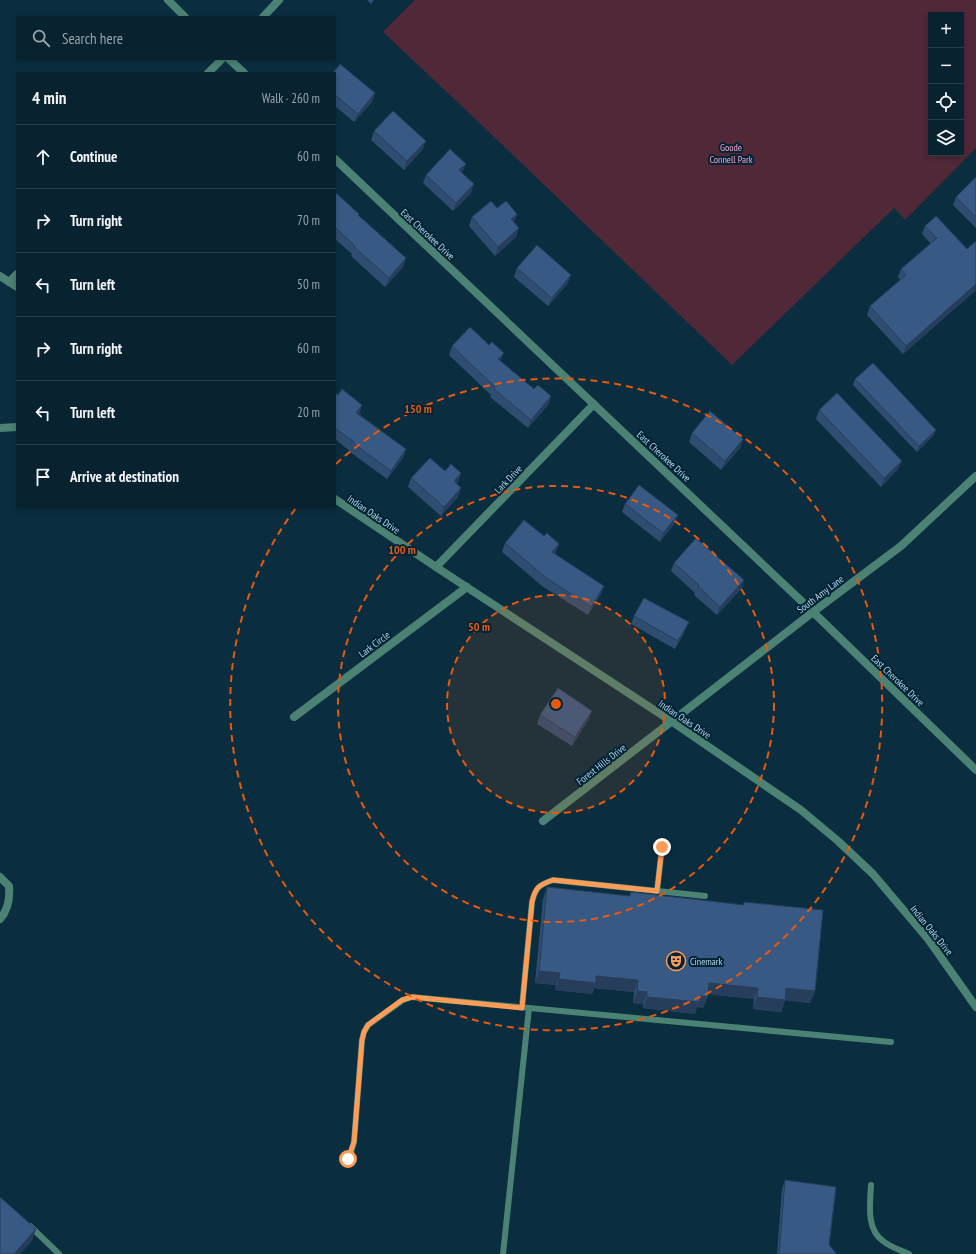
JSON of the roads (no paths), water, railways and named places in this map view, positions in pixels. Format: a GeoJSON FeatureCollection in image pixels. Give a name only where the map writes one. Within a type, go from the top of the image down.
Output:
{"type":"FeatureCollection","features":[{"type":"Feature","properties":{"kind":"street"},"geometry":{"type":"LineString","coordinates":[[168,0],[185,16]]}},
{"type":"Feature","properties":{"kind":"street"},"geometry":{"type":"LineString","coordinates":[[264,16],[279,0]]}},
{"type":"Feature","properties":{"kind":"street"},"geometry":{"type":"LineString","coordinates":[[209,72],[221,60]]}},
{"type":"Feature","properties":{"kind":"street"},"geometry":{"type":"LineString","coordinates":[[230,60],[243,72]]}},
{"type":"Feature","properties":{"kind":"street","name":"East Cherokee Drive"},"geometry":{"type":"LineString","coordinates":[[336,161],[814,612],[976,770]]}},
{"type":"Feature","properties":{"kind":"street"},"geometry":{"type":"LineString","coordinates":[[9,282],[16,275]]}},
{"type":"Feature","properties":{"kind":"street"},"geometry":{"type":"LineString","coordinates":[[0,276],[16,286]]}},
{"type":"Feature","properties":{"kind":"street","name":"Lark Drive"},"geometry":{"type":"LineString","coordinates":[[436,567],[594,404]]}},
{"type":"Feature","properties":{"kind":"street"},"geometry":{"type":"LineString","coordinates":[[0,428],[16,427]]}},
{"type":"Feature","properties":{"kind":"street","name":"South Amy Lane"},"geometry":{"type":"LineString","coordinates":[[671,722],[901,546],[975,479]]}},
{"type":"Feature","properties":{"kind":"street","name":"Indian Oaks Drive"},"geometry":{"type":"LineString","coordinates":[[336,500],[801,810],[838,841],[873,874],[928,939],[976,1007]]}},
{"type":"Feature","properties":{"kind":"street","name":"Lark Circle"},"geometry":{"type":"LineString","coordinates":[[294,717],[467,587]]}},
{"type":"Feature","properties":{"kind":"street","name":"Forest Hills Drive"},"geometry":{"type":"LineString","coordinates":[[543,822],[671,722]]}},
{"type":"Feature","properties":{"kind":"street"},"geometry":{"type":"LineString","coordinates":[[0,877],[9,886],[10,897],[3,905],[4,915],[0,920]]}},
{"type":"Feature","properties":{"kind":"lane"},"geometry":{"type":"LineString","coordinates":[[657,891],[662,847]]}},
{"type":"Feature","properties":{"kind":"lane"},"geometry":{"type":"LineString","coordinates":[[522,1008],[532,902],[535,890],[542,884],[553,880],[705,896]]}},
{"type":"Feature","properties":{"kind":"lane"},"geometry":{"type":"LineString","coordinates":[[348,1159],[354,1142],[362,1040],[364,1032],[368,1025],[402,1000],[412,997],[891,1042]]}},
{"type":"Feature","properties":{"kind":"lane"},"geometry":{"type":"LineString","coordinates":[[503,1254],[529,1008]]}},
{"type":"Feature","properties":{"kind":"lane"},"geometry":{"type":"LineString","coordinates":[[871,1185],[870,1217],[875,1232],[883,1241],[908,1254]]}},
{"type":"Feature","properties":{"kind":"lane"},"geometry":{"type":"LineString","coordinates":[[27,1223],[59,1254]]}},
{"type":"Feature","properties":{"kind":"place","name":"Cinemark"},"geometry":{"type":"Point","coordinates":[676,961]}},
{"type":"Feature","properties":{"kind":"park label","name":"Goode Connell Park"},"geometry":{"type":"Point","coordinates":[731,152]}}]}
